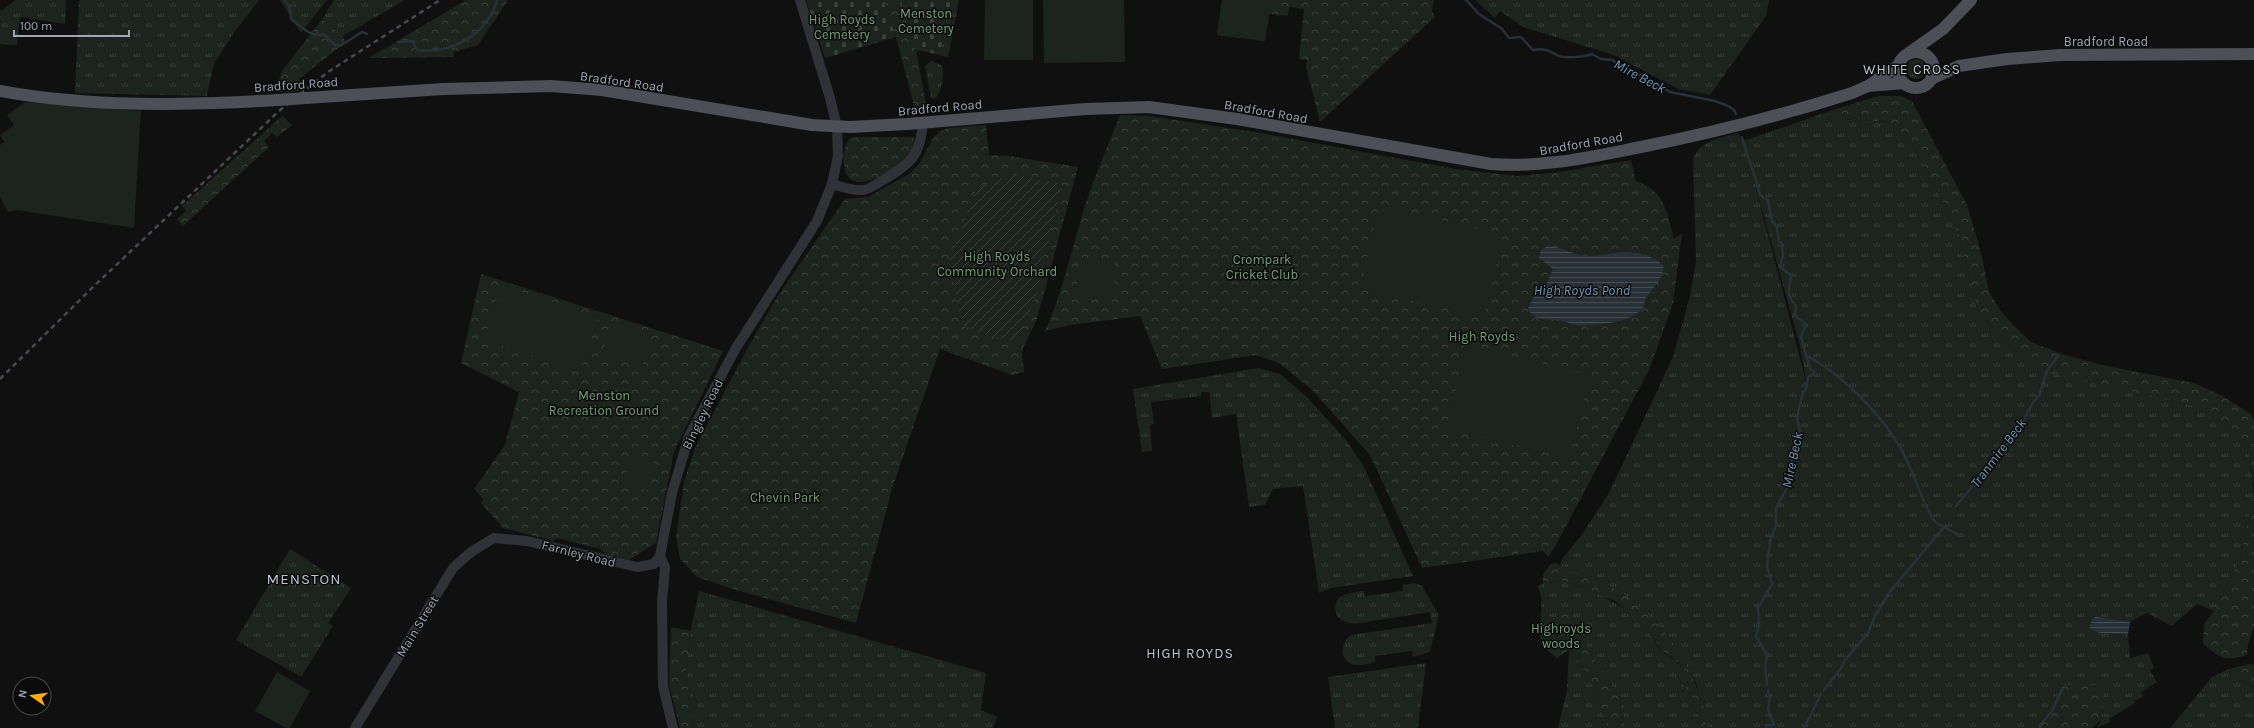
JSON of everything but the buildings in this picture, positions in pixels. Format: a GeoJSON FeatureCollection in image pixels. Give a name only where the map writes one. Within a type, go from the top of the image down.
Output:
{"type":"FeatureCollection","features":[{"type":"Feature","properties":{"kind":"main road"},"geometry":{"type":"LineString","coordinates":[[1908,54],[1919,52],[1931,60],[1934,68],[1932,79],[1928,83],[1918,88],[1904,83],[1899,75],[1899,66],[1908,54],[1943,29],[1971,0]]}},
{"type":"Feature","properties":{"kind":"main road"},"geometry":{"type":"LineString","coordinates":[[1931,60],[1943,29]]}},
{"type":"Feature","properties":{"kind":"main road","name":"Bradford Road"},"geometry":{"type":"LineString","coordinates":[[1932,79],[1959,66],[2002,59],[2060,55],[2254,54]]}},
{"type":"Feature","properties":{"kind":"main road","name":"Bradford Road"},"geometry":{"type":"LineString","coordinates":[[1931,60],[1959,66]]}},
{"type":"Feature","properties":{"kind":"main road","name":"Bradford Road"},"geometry":{"type":"LineString","coordinates":[[1,92],[68,100],[176,104],[278,100],[443,89],[551,86],[602,90],[812,125],[837,127],[923,123],[1091,108],[1149,107],[1237,119],[1491,164],[1520,166],[1572,161],[1738,126],[1838,98],[1868,86],[1899,66]]}},
{"type":"Feature","properties":{"kind":"main road","name":"Bradford Road"},"geometry":{"type":"LineString","coordinates":[[1868,86],[1904,83]]}},
{"type":"Feature","properties":{"kind":"street","name":"Bingley Road"},"geometry":{"type":"LineString","coordinates":[[673,728],[663,686],[662,603],[665,567],[660,556],[672,493],[689,436],[736,348],[817,221],[832,184],[838,156],[837,127],[830,98],[800,0]]}},
{"type":"Feature","properties":{"kind":"street"},"geometry":{"type":"LineString","coordinates":[[832,184],[850,189],[864,190],[905,167],[917,153],[922,138],[923,123]]}},
{"type":"Feature","properties":{"kind":"street","name":"Farnley Road"},"geometry":{"type":"LineString","coordinates":[[494,538],[527,541],[639,568],[654,564],[660,556]]}},
{"type":"Feature","properties":{"kind":"street","name":"Main Street"},"geometry":{"type":"LineString","coordinates":[[355,728],[453,568],[471,552],[494,538]]}},
{"type":"Feature","properties":{"kind":"green space"},"geometry":{"type":"Polygon","coordinates":[[[15,0],[66,0],[65,24],[20,17],[17,45],[0,44],[0,10],[3,10],[15,0]]]}},
{"type":"Feature","properties":{"kind":"green space"},"geometry":{"type":"Polygon","coordinates":[[[79,0],[259,0],[235,31],[214,64],[207,96],[75,93],[79,0]]]}},
{"type":"Feature","properties":{"kind":"green space"},"geometry":{"type":"Polygon","coordinates":[[[280,0],[327,0],[301,33],[280,0]]]}},
{"type":"Feature","properties":{"kind":"green space"},"geometry":{"type":"Polygon","coordinates":[[[334,0],[405,0],[343,36],[322,19],[334,0]]]}},
{"type":"Feature","properties":{"kind":"green space"},"geometry":{"type":"Polygon","coordinates":[[[466,0],[508,0],[478,45],[454,52],[454,57],[369,58],[466,0]]]}},
{"type":"Feature","properties":{"kind":"green space","name":"High Royds Cemetery"},"geometry":{"type":"Polygon","coordinates":[[[806,0],[883,0],[896,37],[825,58],[806,0]]]}},
{"type":"Feature","properties":{"kind":"green space"},"geometry":{"type":"Polygon","coordinates":[[[883,0],[899,0],[916,50],[927,109],[915,110],[896,37],[883,0]]]}},
{"type":"Feature","properties":{"kind":"green space","name":"Menston Cemetery"},"geometry":{"type":"Polygon","coordinates":[[[899,0],[951,0],[940,55],[916,50],[899,0]]]}},
{"type":"Feature","properties":{"kind":"green space"},"geometry":{"type":"Polygon","coordinates":[[[951,0],[959,0],[948,57],[940,55],[951,0]]]}},
{"type":"Feature","properties":{"kind":"green space"},"geometry":{"type":"Polygon","coordinates":[[[985,0],[1033,0],[1033,60],[984,60],[985,0]]]}},
{"type":"Feature","properties":{"kind":"green space"},"geometry":{"type":"Polygon","coordinates":[[[1043,0],[1124,0],[1125,62],[1044,63],[1043,0]]]}},
{"type":"Feature","properties":{"kind":"green space"},"geometry":{"type":"Polygon","coordinates":[[[1222,0],[1434,0],[1432,11],[1435,17],[1320,122],[1306,67],[1307,60],[1299,59],[1304,9],[1289,7],[1288,16],[1269,14],[1265,41],[1217,35],[1222,0]]]}},
{"type":"Feature","properties":{"kind":"green space"},"geometry":{"type":"Polygon","coordinates":[[[1222,0],[1249,0],[1270,3],[1265,41],[1217,35],[1222,0]]]}},
{"type":"Feature","properties":{"kind":"green space"},"geometry":{"type":"Polygon","coordinates":[[[1475,0],[1769,0],[1766,16],[1710,95],[1678,89],[1614,55],[1523,27],[1500,11],[1495,18],[1475,0]]]}},
{"type":"Feature","properties":{"kind":"green space"},"geometry":{"type":"Polygon","coordinates":[[[322,19],[343,36],[345,43],[300,78],[299,91],[279,92],[276,89],[282,71],[322,19]]]}},
{"type":"Feature","properties":{"kind":"green space"},"geometry":{"type":"Polygon","coordinates":[[[1912,59],[1920,59],[1926,65],[1926,73],[1920,79],[1912,79],[1906,73],[1906,65],[1912,59]]]}},
{"type":"Feature","properties":{"kind":"green space"},"geometry":{"type":"Polygon","coordinates":[[[931,61],[941,65],[943,72],[941,89],[937,97],[934,99],[931,98],[925,66],[931,61]]]}},
{"type":"Feature","properties":{"kind":"green space"},"geometry":{"type":"Polygon","coordinates":[[[1878,96],[1900,96],[1912,101],[1967,205],[1980,249],[1989,291],[2000,310],[2014,326],[2031,342],[2065,355],[2102,365],[2193,383],[2221,395],[2251,414],[2254,420],[2254,484],[2248,443],[2219,419],[2191,405],[2045,372],[2016,352],[1978,311],[1958,232],[1911,141],[1889,122],[1841,119],[1833,110],[1878,96]]]}},
{"type":"Feature","properties":{"kind":"green space"},"geometry":{"type":"Polygon","coordinates":[[[25,102],[141,111],[134,228],[16,210],[8,212],[0,197],[0,145],[4,142],[0,135],[14,125],[7,115],[25,102]]]}},
{"type":"Feature","properties":{"kind":"green space"},"geometry":{"type":"Polygon","coordinates":[[[1833,110],[1841,119],[1889,122],[1911,141],[1958,232],[1978,311],[2016,352],[2122,389],[2191,405],[2219,419],[2248,443],[2254,493],[2240,559],[2214,611],[2197,604],[2172,626],[2147,613],[2130,622],[2128,634],[2130,658],[2148,653],[2154,668],[2150,670],[2157,682],[2141,692],[2144,696],[2135,701],[2135,703],[2109,719],[2110,722],[2097,728],[2102,719],[2096,685],[2061,685],[2051,711],[2030,728],[1707,728],[1696,682],[1648,615],[1560,566],[1562,559],[1581,536],[1609,493],[1673,357],[1690,296],[1696,261],[1693,159],[1701,148],[1718,138],[1738,133],[1743,141],[1833,110]],[[1753,177],[1808,389],[1799,342],[1753,177]]]}},
{"type":"Feature","properties":{"kind":"green space","name":"High Royds"},"geometry":{"type":"Polygon","coordinates":[[[1120,115],[1150,116],[1261,133],[1456,169],[1518,176],[1559,172],[1631,160],[1636,181],[1653,190],[1667,211],[1674,239],[1682,233],[1673,303],[1650,368],[1557,543],[1548,557],[1543,551],[1422,568],[1370,455],[1312,390],[1279,363],[1256,355],[1162,369],[1140,316],[1071,325],[1045,331],[1062,285],[1089,194],[1120,115]]]}},
{"type":"Feature","properties":{"kind":"green space"},"geometry":{"type":"Polygon","coordinates":[[[282,116],[292,125],[277,137],[272,133],[264,141],[269,147],[183,226],[177,219],[186,211],[182,206],[282,116]]]}},
{"type":"Feature","properties":{"kind":"green space","name":"Chevin Park"},"geometry":{"type":"Polygon","coordinates":[[[986,125],[989,155],[1010,156],[1078,167],[1037,319],[1022,353],[1024,372],[1012,375],[940,349],[892,489],[856,623],[736,590],[697,577],[680,559],[676,537],[684,482],[695,448],[746,351],[777,297],[845,199],[868,197],[909,174],[919,164],[934,137],[939,132],[948,128],[986,125]]]}},
{"type":"Feature","properties":{"kind":"green space"},"geometry":{"type":"Polygon","coordinates":[[[914,137],[914,147],[910,155],[895,168],[873,179],[863,182],[853,181],[847,175],[844,164],[844,150],[850,138],[914,137]]]}},
{"type":"Feature","properties":{"kind":"green space","name":"High Royds Community Orchard"},"geometry":{"type":"Polygon","coordinates":[[[1015,174],[1062,184],[1037,293],[1018,341],[996,338],[965,327],[960,315],[950,260],[977,187],[1015,174]]]}},
{"type":"Feature","properties":{"kind":"green space"},"geometry":{"type":"Polygon","coordinates":[[[1379,206],[1503,235],[1484,317],[1360,289],[1379,206]]]}},
{"type":"Feature","properties":{"kind":"green space"},"geometry":{"type":"Polygon","coordinates":[[[1079,262],[1115,264],[1113,299],[1076,297],[1079,262]]]}},
{"type":"Feature","properties":{"kind":"green space","name":"Menston Recreation Ground"},"geometry":{"type":"Polygon","coordinates":[[[481,274],[723,351],[674,452],[656,543],[629,560],[605,554],[600,549],[557,538],[553,541],[503,528],[481,503],[483,499],[474,489],[505,445],[519,392],[461,363],[481,274]]]}},
{"type":"Feature","properties":{"kind":"green space"},"geometry":{"type":"Polygon","coordinates":[[[502,285],[598,318],[580,372],[484,339],[502,285]]]}},
{"type":"Feature","properties":{"kind":"green space"},"geometry":{"type":"Polygon","coordinates":[[[613,322],[652,334],[642,368],[602,355],[613,322]]]}},
{"type":"Feature","properties":{"kind":"green space"},"geometry":{"type":"Polygon","coordinates":[[[1467,345],[1590,376],[1569,459],[1446,428],[1467,345]]]}},
{"type":"Feature","properties":{"kind":"green space"},"geometry":{"type":"Polygon","coordinates":[[[1258,368],[1280,374],[1306,396],[1346,440],[1364,467],[1413,576],[1331,588],[1319,593],[1303,486],[1273,489],[1265,505],[1249,507],[1236,414],[1212,418],[1209,392],[1201,392],[1201,396],[1151,402],[1154,424],[1150,425],[1152,451],[1142,452],[1133,389],[1258,368]]]}},
{"type":"Feature","properties":{"kind":"green space"},"geometry":{"type":"Polygon","coordinates":[[[631,455],[654,460],[647,490],[623,484],[631,455]]]}},
{"type":"Feature","properties":{"kind":"green space"},"geometry":{"type":"Polygon","coordinates":[[[2254,493],[2254,625],[2248,644],[2247,655],[2228,658],[2214,653],[2203,644],[2204,624],[2214,611],[2240,559],[2254,493]]]}},
{"type":"Feature","properties":{"kind":"green space"},"geometry":{"type":"Polygon","coordinates":[[[290,549],[351,588],[328,623],[333,626],[301,677],[236,640],[290,549]]]}},
{"type":"Feature","properties":{"kind":"green space"},"geometry":{"type":"Polygon","coordinates":[[[1556,563],[1567,570],[1606,584],[1643,610],[1659,626],[1674,644],[1696,684],[1703,706],[1707,728],[1700,728],[1692,696],[1679,679],[1681,675],[1684,674],[1685,670],[1678,662],[1661,650],[1652,635],[1615,601],[1582,587],[1563,581],[1543,583],[1543,575],[1550,564],[1556,563]]]}},
{"type":"Feature","properties":{"kind":"green space"},"geometry":{"type":"Polygon","coordinates":[[[1563,581],[1600,595],[1622,608],[1642,625],[1661,650],[1685,670],[1684,674],[1679,680],[1692,696],[1700,728],[1624,728],[1624,706],[1566,612],[1540,632],[1541,597],[1538,587],[1543,583],[1563,581]]]}},
{"type":"Feature","properties":{"kind":"green space"},"geometry":{"type":"Polygon","coordinates":[[[1415,583],[1422,586],[1439,615],[1430,652],[1413,657],[1412,651],[1375,656],[1375,662],[1361,665],[1356,665],[1346,661],[1343,647],[1344,643],[1351,635],[1432,623],[1430,612],[1354,624],[1343,621],[1337,616],[1335,609],[1338,599],[1347,594],[1364,591],[1365,596],[1403,591],[1402,585],[1415,583]]]}},
{"type":"Feature","properties":{"kind":"green space"},"geometry":{"type":"Polygon","coordinates":[[[699,591],[986,673],[981,710],[997,717],[993,728],[694,728],[686,670],[692,623],[699,591]]]}},
{"type":"Feature","properties":{"kind":"green space","name":"Highroyds woods"},"geometry":{"type":"Polygon","coordinates":[[[1566,611],[1624,706],[1624,728],[1608,728],[1593,683],[1569,650],[1557,658],[1541,645],[1540,632],[1566,611]]]}},
{"type":"Feature","properties":{"kind":"green space"},"geometry":{"type":"Polygon","coordinates":[[[671,627],[691,631],[686,670],[694,728],[680,728],[669,684],[671,627]]]}},
{"type":"Feature","properties":{"kind":"green space"},"geometry":{"type":"Polygon","coordinates":[[[1569,650],[1593,683],[1608,728],[1558,728],[1567,690],[1569,650]]]}},
{"type":"Feature","properties":{"kind":"green space"},"geometry":{"type":"Polygon","coordinates":[[[1426,663],[1418,728],[1335,728],[1328,677],[1426,663]]]}},
{"type":"Feature","properties":{"kind":"green space"},"geometry":{"type":"Polygon","coordinates":[[[2248,664],[2254,665],[2254,687],[2226,670],[2248,664]]]}},
{"type":"Feature","properties":{"kind":"green space"},"geometry":{"type":"Polygon","coordinates":[[[2226,670],[2254,687],[2254,728],[2170,728],[2212,677],[2226,670]]]}},
{"type":"Feature","properties":{"kind":"green space"},"geometry":{"type":"Polygon","coordinates":[[[277,672],[310,691],[290,728],[286,728],[255,711],[277,672]]]}},
{"type":"Feature","properties":{"kind":"green space"},"geometry":{"type":"Polygon","coordinates":[[[2061,685],[2095,685],[2103,694],[2102,719],[2092,728],[2030,728],[2051,711],[2061,685]]]}},
{"type":"Feature","properties":{"kind":"water","name":"High Royds Pond"},"geometry":{"type":"Polygon","coordinates":[[[1548,246],[1587,256],[1624,253],[1645,255],[1658,261],[1664,266],[1660,280],[1645,299],[1644,306],[1639,312],[1623,320],[1614,322],[1593,325],[1575,325],[1563,321],[1538,318],[1531,313],[1528,308],[1534,296],[1547,283],[1553,269],[1539,258],[1541,250],[1548,246]]]}},
{"type":"Feature","properties":{"kind":"water"},"geometry":{"type":"Polygon","coordinates":[[[2096,617],[2130,622],[2128,634],[2100,633],[2090,629],[2092,619],[2096,617]]]}},
{"type":"Feature","properties":{"kind":"waterway","name":"Mire Beck"},"geometry":{"type":"LineString","coordinates":[[285,0],[290,9],[291,19],[310,33],[319,35],[324,34],[335,45],[340,46],[362,32],[367,34]]}},
{"type":"Feature","properties":{"kind":"waterway","name":"Mire Beck"},"geometry":{"type":"LineString","coordinates":[[398,42],[413,41],[417,50],[443,49],[455,45],[466,40],[477,32],[492,12],[497,0]]}},
{"type":"Feature","properties":{"kind":"waterway","name":"Mire Beck"},"geometry":{"type":"LineString","coordinates":[[1466,0],[1479,14],[1502,29],[1509,38],[1521,37],[1533,50],[1546,50],[1564,57],[1579,57],[1592,54],[1601,59],[1613,60],[1623,70],[1643,76],[1670,92],[1715,101],[1728,106],[1734,110],[1736,114]]}},
{"type":"Feature","properties":{"kind":"waterway","name":"Mire Beck"},"geometry":{"type":"LineString","coordinates":[[1742,137],[1760,195],[1768,200],[1772,221],[1777,227],[1779,242],[1782,243],[1783,256],[1780,267],[1791,275],[1789,294],[1796,306],[1795,316],[1806,324],[1801,337],[1810,369],[1814,371],[1814,374],[1808,377],[1806,390],[1803,392],[1797,418],[1800,431],[1794,445],[1788,486],[1776,508],[1776,525],[1770,541],[1767,566],[1772,584],[1758,608],[1759,626],[1756,636],[1767,655],[1765,666],[1767,685]]}},
{"type":"Feature","properties":{"kind":"waterway"},"geometry":{"type":"LineString","coordinates":[[1806,355],[1845,382],[1879,417],[1901,449],[1924,501]]}},
{"type":"Feature","properties":{"kind":"waterway","name":"Tranmire Beck"},"geometry":{"type":"LineString","coordinates":[[1956,506],[2019,430],[2033,402],[2039,396],[2047,371],[2058,356]]}},
{"type":"Feature","properties":{"kind":"waterway"},"geometry":{"type":"LineString","coordinates":[[1926,506],[1935,522],[1960,536]]}},
{"type":"Feature","properties":{"kind":"waterway"},"geometry":{"type":"LineString","coordinates":[[1824,690],[1842,667],[1845,660],[1868,633],[1875,616],[1889,593],[1944,527]]}},
{"type":"Feature","properties":{"kind":"waterway"},"geometry":{"type":"LineString","coordinates":[[2040,728],[2040,725],[2052,711],[2062,689]]}},
{"type":"Feature","properties":{"kind":"waterway","name":"Mire Beck"},"geometry":{"type":"LineString","coordinates":[[1766,728],[1766,725],[1774,725],[1768,709],[1770,696],[1768,691]]}},
{"type":"Feature","properties":{"kind":"waterway"},"geometry":{"type":"LineString","coordinates":[[1804,728],[1821,694]]}},
{"type":"Feature","properties":{"kind":"railway"},"geometry":{"type":"LineString","coordinates":[[0,379],[94,286],[279,111],[328,72],[440,0]]}},
{"type":"Feature","properties":{"kind":"district","name":"WHITE CROSS"},"geometry":{"type":"Point","coordinates":[1912,69]}},
{"type":"Feature","properties":{"kind":"district","name":"MENSTON"},"geometry":{"type":"Point","coordinates":[304,579]}},
{"type":"Feature","properties":{"kind":"district","name":"HIGH ROYDS"},"geometry":{"type":"Point","coordinates":[1190,653]}},
{"type":"Feature","properties":{"kind":"park label","name":"Crompark Cricket Club"},"geometry":{"type":"Point","coordinates":[1262,266]}}]}
